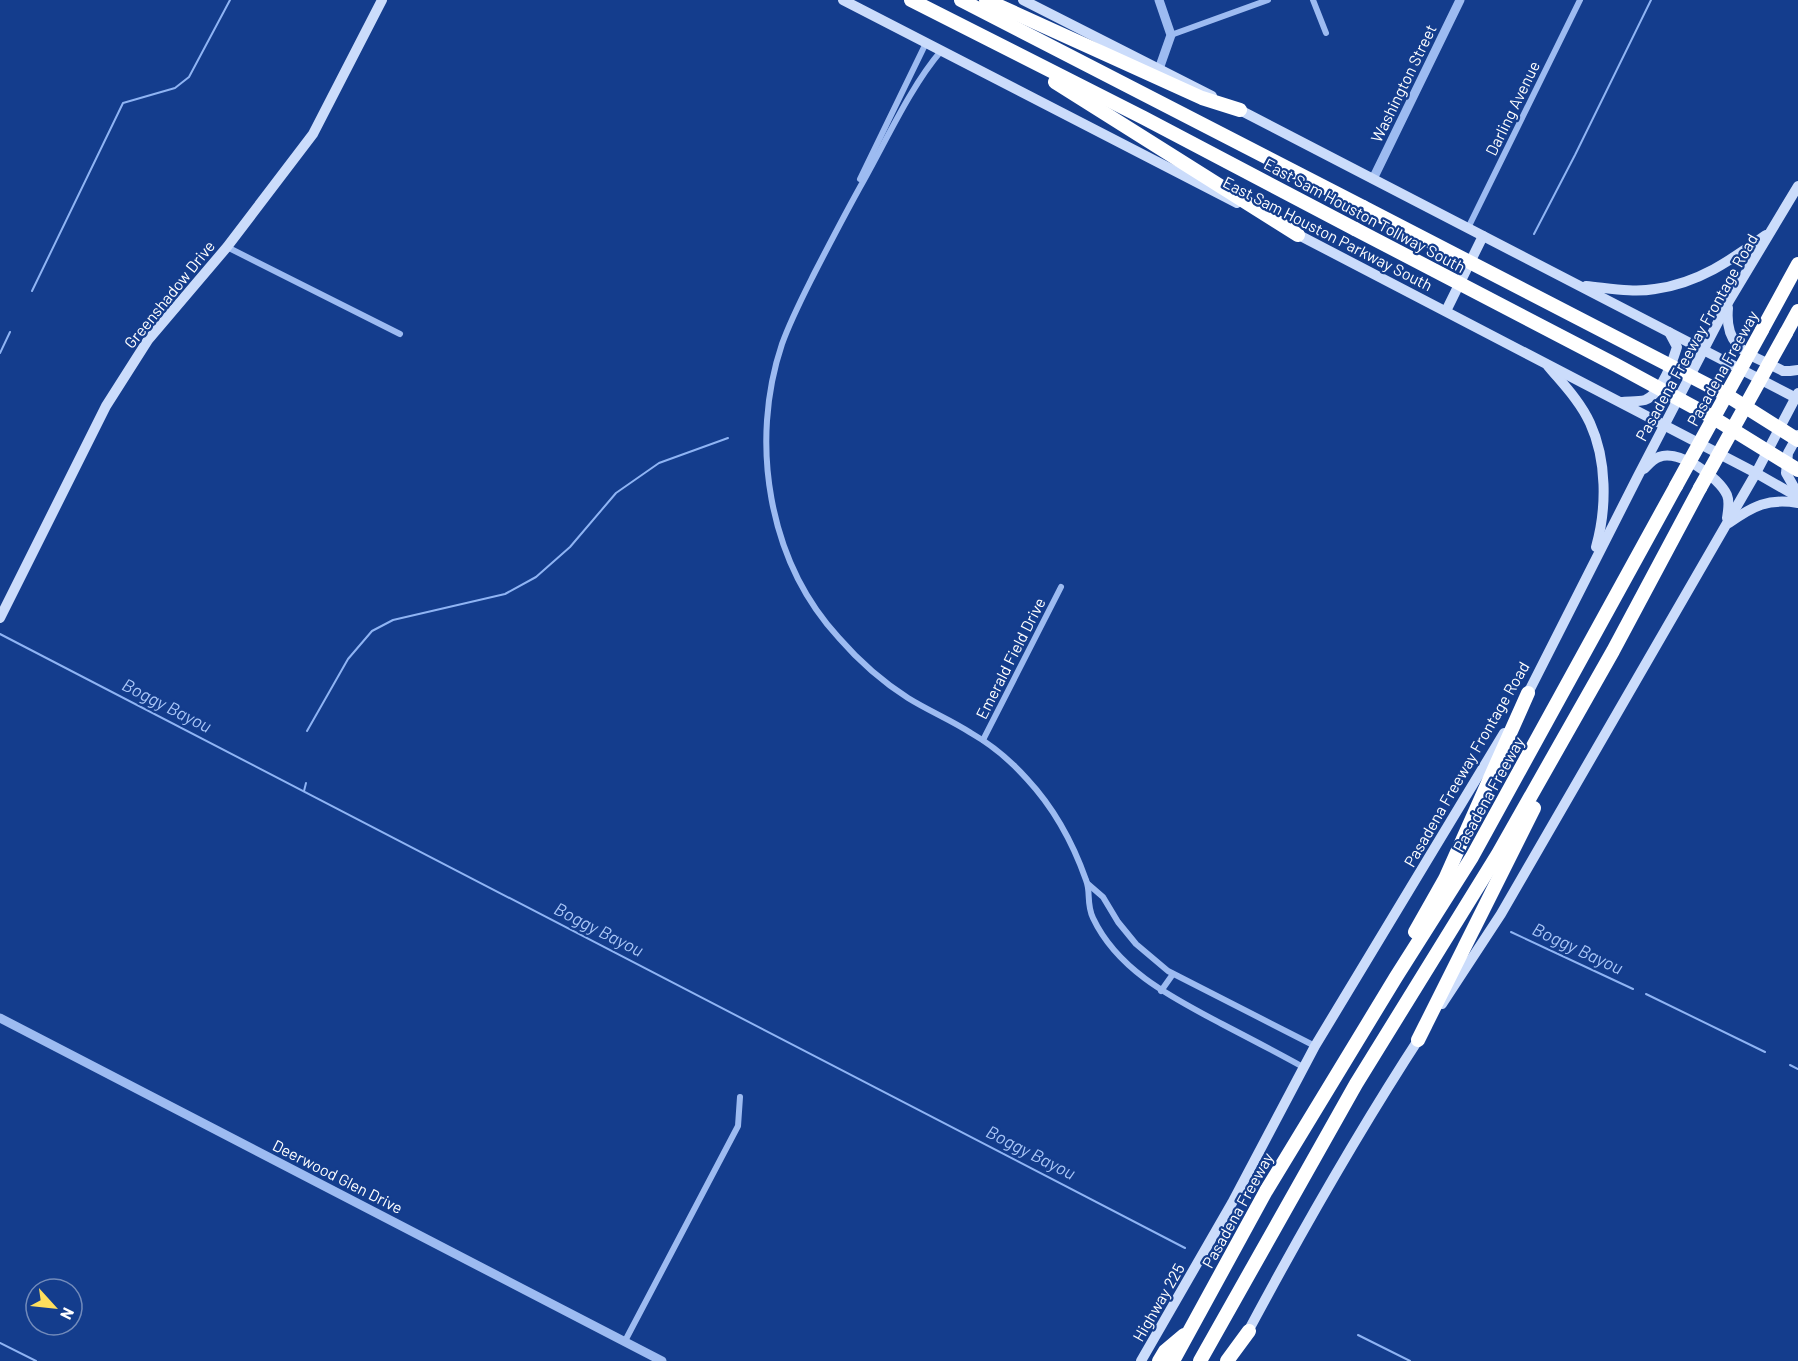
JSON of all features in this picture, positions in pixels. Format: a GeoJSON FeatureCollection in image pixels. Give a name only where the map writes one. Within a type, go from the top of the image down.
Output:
{"type":"FeatureCollection","features":[{"type":"Feature","properties":{"kind":"highway","name":"East Sam Houston Tollway South"},"geometry":{"type":"LineString","coordinates":[[911,0],[1144,118],[1616,365],[1712,417],[1798,470]]}},
{"type":"Feature","properties":{"kind":"highway","name":"East Sam Houston Tollway South"},"geometry":{"type":"LineString","coordinates":[[961,0],[1725,394],[1798,438]]}},
{"type":"Feature","properties":{"kind":"highway"},"geometry":{"type":"LineString","coordinates":[[986,0],[1203,98],[1240,110]]}},
{"type":"Feature","properties":{"kind":"highway"},"geometry":{"type":"LineString","coordinates":[[984,38],[1298,235]]}},
{"type":"Feature","properties":{"kind":"highway","name":"Pasadena Freeway"},"geometry":{"type":"LineString","coordinates":[[1173,1361],[1266,1191],[1472,857],[1798,264]]}},
{"type":"Feature","properties":{"kind":"highway"},"geometry":{"type":"LineString","coordinates":[[1200,1361],[1356,1084],[1498,854],[1613,651],[1798,311]]}},
{"type":"Feature","properties":{"kind":"highway"},"geometry":{"type":"LineString","coordinates":[[1418,1040],[1613,651]]}},
{"type":"Feature","properties":{"kind":"highway"},"geometry":{"type":"LineString","coordinates":[[1396,977],[1411,939],[1444,879],[1528,693]]}},
{"type":"Feature","properties":{"kind":"highway"},"geometry":{"type":"LineString","coordinates":[[1158,1361],[1165,1351],[1190,1330]]}},
{"type":"Feature","properties":{"kind":"highway"},"geometry":{"type":"LineString","coordinates":[[1227,1361],[1249,1330]]}},
{"type":"Feature","properties":{"kind":"main road","name":"Greenshadow Drive"},"geometry":{"type":"LineString","coordinates":[[0,618],[106,406],[148,340],[227,247],[313,134],[382,0]]}},
{"type":"Feature","properties":{"kind":"main road","name":"East Sam Houston Parkway South"},"geometry":{"type":"LineString","coordinates":[[843,0],[1446,311],[1798,496]]}},
{"type":"Feature","properties":{"kind":"main road"},"geometry":{"type":"LineString","coordinates":[[1023,0],[1797,397],[1756,473],[1501,914],[1364,1125],[1232,1361]]}},
{"type":"Feature","properties":{"kind":"main road","name":"Pasadena Freeway Frontage Road"},"geometry":{"type":"LineString","coordinates":[[1201,1257],[1233,1203],[1315,1046],[1528,693],[1729,302],[1798,186]]}},
{"type":"Feature","properties":{"kind":"main road"},"geometry":{"type":"LineString","coordinates":[[1580,286],[1654,290],[1680,284],[1709,273],[1769,233]]}},
{"type":"Feature","properties":{"kind":"main road"},"geometry":{"type":"LineString","coordinates":[[1446,311],[1483,236]]}},
{"type":"Feature","properties":{"kind":"main road"},"geometry":{"type":"LineString","coordinates":[[1729,302],[1728,321],[1730,332],[1737,346],[1783,371],[1798,370]]}},
{"type":"Feature","properties":{"kind":"main road"},"geometry":{"type":"LineString","coordinates":[[1621,402],[1644,400],[1654,395],[1671,367],[1677,347],[1668,331]]}},
{"type":"Feature","properties":{"kind":"main road"},"geometry":{"type":"LineString","coordinates":[[1544,362],[1575,398],[1590,422],[1598,448],[1603,474],[1602,526],[1587,575]]}},
{"type":"Feature","properties":{"kind":"main road"},"geometry":{"type":"LineString","coordinates":[[1798,438],[1788,453],[1786,473],[1798,496]]}},
{"type":"Feature","properties":{"kind":"main road"},"geometry":{"type":"LineString","coordinates":[[1638,476],[1652,461],[1662,456],[1688,460],[1726,492],[1728,503],[1726,525]]}},
{"type":"Feature","properties":{"kind":"main road"},"geometry":{"type":"LineString","coordinates":[[1726,525],[1749,508],[1768,502],[1782,500],[1798,504]]}},
{"type":"Feature","properties":{"kind":"main road","name":"Highway 225"},"geometry":{"type":"LineString","coordinates":[[1141,1361],[1201,1257]]}},
{"type":"Feature","properties":{"kind":"street"},"geometry":{"type":"LineString","coordinates":[[1159,0],[1171,35],[1159,69]]}},
{"type":"Feature","properties":{"kind":"street"},"geometry":{"type":"LineString","coordinates":[[1171,35],[1268,0]]}},
{"type":"Feature","properties":{"kind":"street"},"geometry":{"type":"LineString","coordinates":[[1313,0],[1326,33]]}},
{"type":"Feature","properties":{"kind":"street","name":"Washington Street"},"geometry":{"type":"LineString","coordinates":[[1374,179],[1460,0]]}},
{"type":"Feature","properties":{"kind":"street","name":"Darling Avenue"},"geometry":{"type":"LineString","coordinates":[[1468,228],[1580,0]]}},
{"type":"Feature","properties":{"kind":"street"},"geometry":{"type":"LineString","coordinates":[[850,205],[926,43]]}},
{"type":"Feature","properties":{"kind":"street"},"geometry":{"type":"LineString","coordinates":[[942,51],[913,92],[850,205],[790,322],[776,366],[766,430],[768,471],[774,508],[784,544],[796,574],[820,615],[874,673],[900,693],[983,741],[1018,771],[1042,797],[1068,837],[1088,884],[1090,909],[1102,933],[1121,957],[1161,991],[1303,1067]]}},
{"type":"Feature","properties":{"kind":"street"},"geometry":{"type":"LineString","coordinates":[[227,247],[400,334]]}},
{"type":"Feature","properties":{"kind":"street","name":"Emerald Field Drive"},"geometry":{"type":"LineString","coordinates":[[983,741],[1061,587]]}},
{"type":"Feature","properties":{"kind":"street"},"geometry":{"type":"LineString","coordinates":[[1088,884],[1103,897],[1118,922],[1136,944],[1173,974],[1315,1046]]}},
{"type":"Feature","properties":{"kind":"street"},"geometry":{"type":"LineString","coordinates":[[1161,991],[1173,974]]}},
{"type":"Feature","properties":{"kind":"street","name":"Deerwood Glen Drive"},"geometry":{"type":"LineString","coordinates":[[0,1018],[662,1361]]}},
{"type":"Feature","properties":{"kind":"street"},"geometry":{"type":"LineString","coordinates":[[625,1341],[738,1126],[740,1097]]}},
{"type":"Feature","properties":{"kind":"waterway"},"geometry":{"type":"LineString","coordinates":[[32,291],[123,103],[175,88],[189,77],[230,0]]}},
{"type":"Feature","properties":{"kind":"waterway"},"geometry":{"type":"LineString","coordinates":[[1534,234],[1651,0]]}},
{"type":"Feature","properties":{"kind":"waterway"},"geometry":{"type":"LineString","coordinates":[[0,353],[10,332]]}},
{"type":"Feature","properties":{"kind":"waterway"},"geometry":{"type":"LineString","coordinates":[[307,731],[348,659],[372,631],[393,620],[505,594],[536,577],[570,547],[616,493],[659,463],[728,438]]}},
{"type":"Feature","properties":{"kind":"waterway","name":"Boggy Bayou"},"geometry":{"type":"LineString","coordinates":[[0,634],[1185,1248]]}},
{"type":"Feature","properties":{"kind":"waterway"},"geometry":{"type":"LineString","coordinates":[[304,791],[306,783]]}},
{"type":"Feature","properties":{"kind":"waterway","name":"Boggy Bayou"},"geometry":{"type":"LineString","coordinates":[[1511,932],[1633,989]]}},
{"type":"Feature","properties":{"kind":"waterway","name":"Boggy Bayou"},"geometry":{"type":"LineString","coordinates":[[1646,994],[1765,1052]]}},
{"type":"Feature","properties":{"kind":"waterway","name":"Boggy Bayou"},"geometry":{"type":"LineString","coordinates":[[1790,1065],[1798,1069]]}},
{"type":"Feature","properties":{"kind":"waterway","name":"Boggy Bayou"},"geometry":{"type":"LineString","coordinates":[[1358,1335],[1410,1361]]}},
{"type":"Feature","properties":{"kind":"waterway"},"geometry":{"type":"LineString","coordinates":[[0,1343],[36,1361]]}}]}
